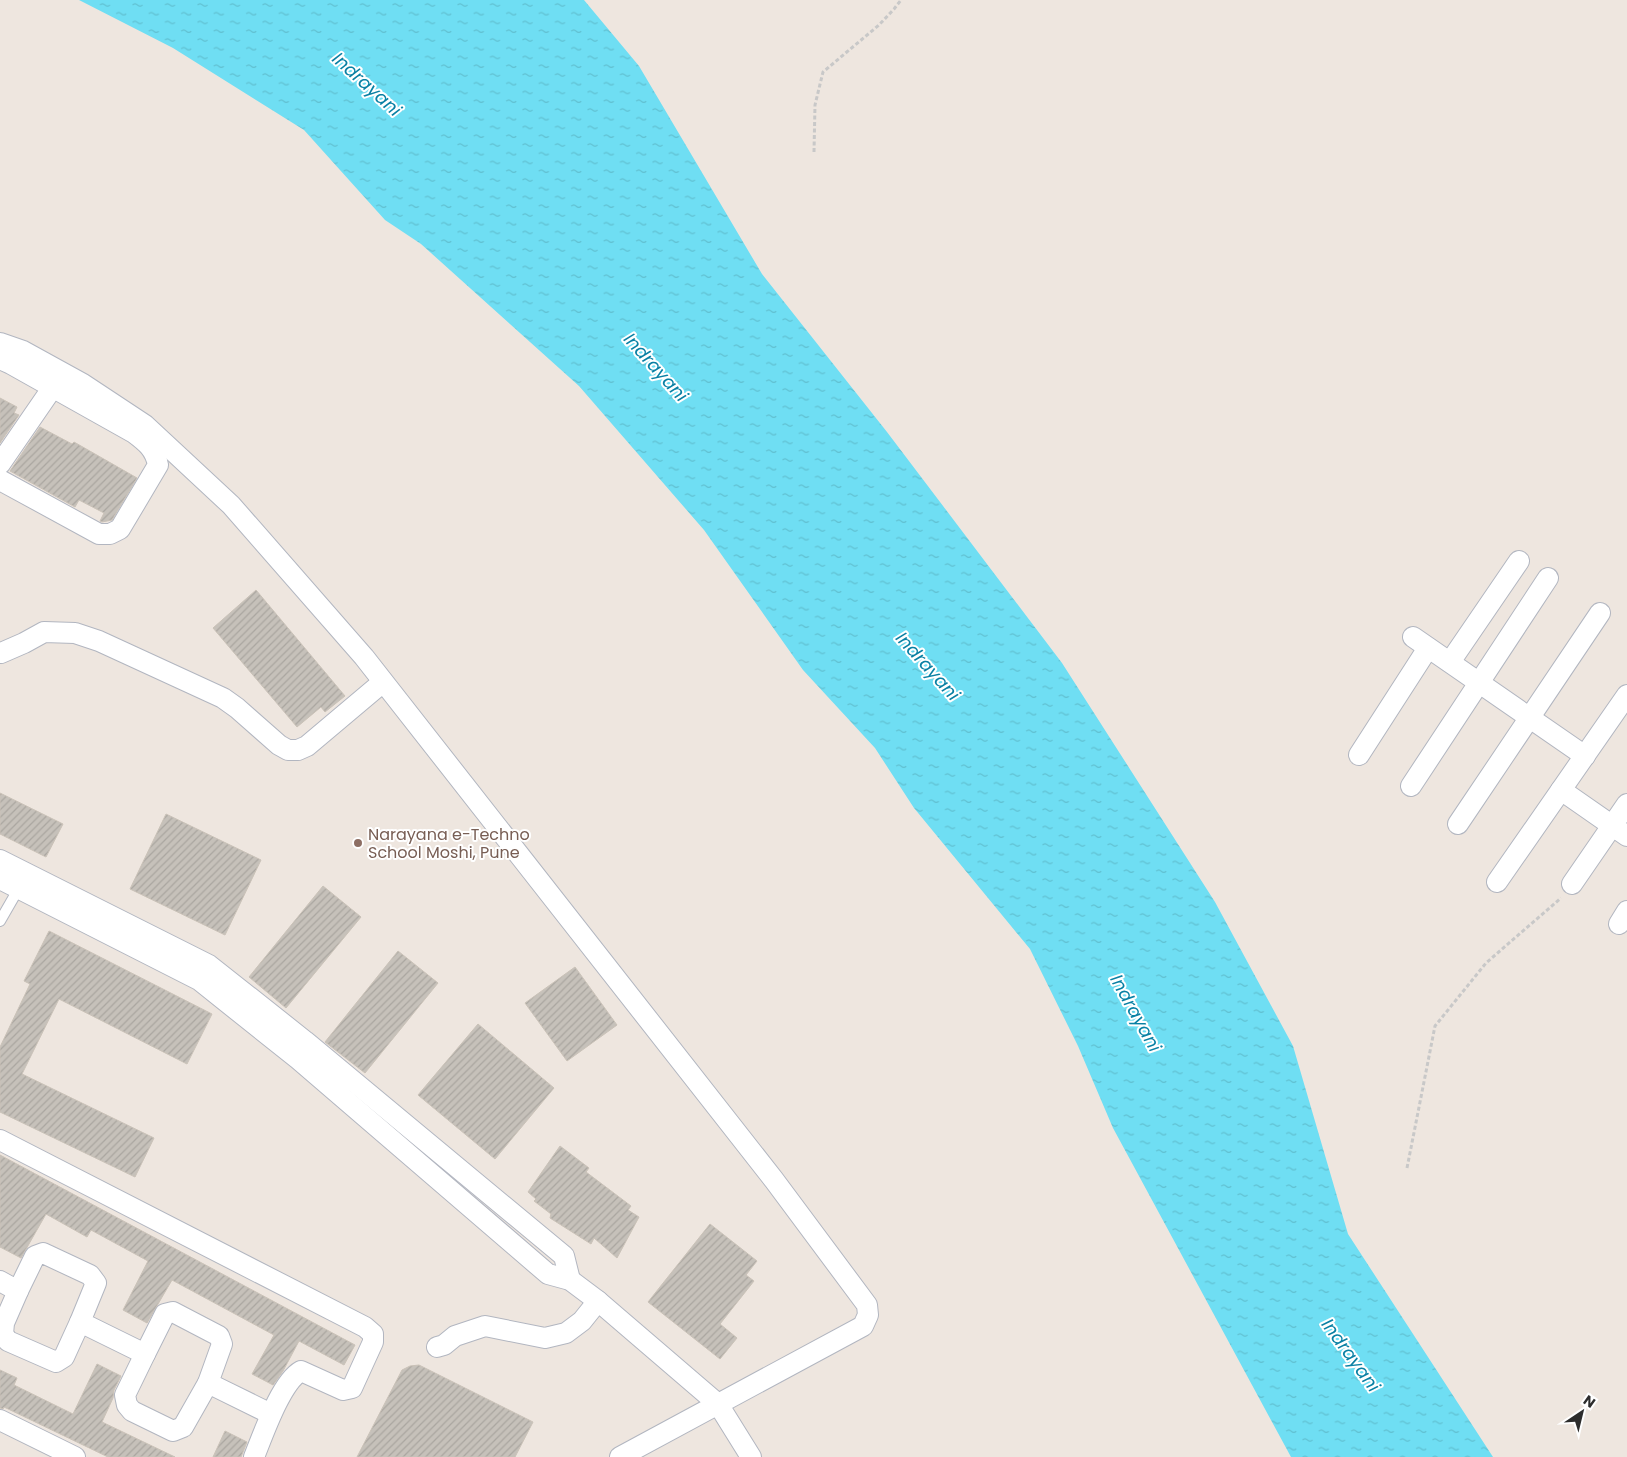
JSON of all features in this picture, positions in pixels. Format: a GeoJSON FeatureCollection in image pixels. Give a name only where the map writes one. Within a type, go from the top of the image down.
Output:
{"type":"FeatureCollection","features":[{"type":"Feature","properties":{"kind":"street"},"geometry":{"type":"LineString","coordinates":[[0,343],[23,351],[83,384],[145,425],[232,505],[383,682],[774,1180],[867,1305],[868,1315],[863,1326],[620,1457]]}},
{"type":"Feature","properties":{"kind":"street"},"geometry":{"type":"LineString","coordinates":[[0,359],[134,432],[152,447],[158,465],[120,528],[110,534],[99,534],[0,480]]}},
{"type":"Feature","properties":{"kind":"street"},"geometry":{"type":"LineString","coordinates":[[0,464],[53,387]]}},
{"type":"Feature","properties":{"kind":"street"},"geometry":{"type":"LineString","coordinates":[[1450,662],[1519,561]]}},
{"type":"Feature","properties":{"kind":"street"},"geometry":{"type":"LineString","coordinates":[[1411,786],[1548,578]]}},
{"type":"Feature","properties":{"kind":"street"},"geometry":{"type":"LineString","coordinates":[[1458,824],[1600,613]]}},
{"type":"Feature","properties":{"kind":"street"},"geometry":{"type":"LineString","coordinates":[[1,653],[44,632],[75,633],[108,645],[219,696],[237,708],[279,745],[288,750],[298,750],[307,746],[383,682]]}},
{"type":"Feature","properties":{"kind":"street"},"geometry":{"type":"LineString","coordinates":[[1359,755],[1421,642],[1585,756]]}},
{"type":"Feature","properties":{"kind":"street"},"geometry":{"type":"LineString","coordinates":[[1497,882],[1627,695]]}},
{"type":"Feature","properties":{"kind":"street"},"geometry":{"type":"LineString","coordinates":[[1561,790],[1620,831]]}},
{"type":"Feature","properties":{"kind":"street"},"geometry":{"type":"LineString","coordinates":[[1567,891],[1620,831],[1627,804]]}},
{"type":"Feature","properties":{"kind":"street"},"geometry":{"type":"LineString","coordinates":[[0,860],[199,980],[245,1005],[475,1182],[564,1256],[570,1280]]}},
{"type":"Feature","properties":{"kind":"street"},"geometry":{"type":"LineString","coordinates":[[0,879],[15,896],[81,910]]}},
{"type":"Feature","properties":{"kind":"street"},"geometry":{"type":"LineString","coordinates":[[245,1005],[298,1059],[548,1274],[570,1280],[598,1301],[718,1404],[751,1457]]}},
{"type":"Feature","properties":{"kind":"street"},"geometry":{"type":"LineString","coordinates":[[0,1140],[365,1327],[373,1334],[373,1342],[352,1388],[343,1390],[301,1371],[293,1375],[271,1414],[254,1457]]}},
{"type":"Feature","properties":{"kind":"street"},"geometry":{"type":"LineString","coordinates":[[461,1199],[475,1182]]}},
{"type":"Feature","properties":{"kind":"street"},"geometry":{"type":"LineString","coordinates":[[43,1253],[90,1275],[96,1283],[64,1357],[56,1362],[8,1341],[3,1334],[4,1323],[18,1290],[35,1256],[43,1253]]}},
{"type":"Feature","properties":{"kind":"street"},"geometry":{"type":"LineString","coordinates":[[0,1281],[18,1290]]}},
{"type":"Feature","properties":{"kind":"street"},"geometry":{"type":"LineString","coordinates":[[437,1347],[444,1345],[455,1336],[485,1326],[545,1338],[566,1333],[582,1320],[598,1301]]}},
{"type":"Feature","properties":{"kind":"street"},"geometry":{"type":"LineString","coordinates":[[173,1312],[218,1336],[222,1344],[208,1383],[183,1427],[173,1431],[132,1411],[127,1405],[125,1395],[145,1354],[165,1314],[173,1312]]}},
{"type":"Feature","properties":{"kind":"street"},"geometry":{"type":"LineString","coordinates":[[80,1322],[145,1354]]}},
{"type":"Feature","properties":{"kind":"street"},"geometry":{"type":"LineString","coordinates":[[208,1383],[271,1414]]}},
{"type":"Feature","properties":{"kind":"street"},"geometry":{"type":"LineString","coordinates":[[0,1420],[75,1457]]}},
{"type":"Feature","properties":{"kind":"lane"},"geometry":{"type":"LineString","coordinates":[[0,898],[15,896]]}},
{"type":"Feature","properties":{"kind":"lane"},"geometry":{"type":"LineString","coordinates":[[0,921],[15,896]]}},
{"type":"Feature","properties":{"kind":"path"},"geometry":{"type":"LineString","coordinates":[[814,152],[815,105],[823,72],[879,25],[901,0]]}},
{"type":"Feature","properties":{"kind":"path"},"geometry":{"type":"LineString","coordinates":[[1407,1168],[1435,1026],[1486,963],[1567,891]]}},
{"type":"Feature","properties":{"kind":"water","name":"Indrayani"},"geometry":{"type":"Polygon","coordinates":[[[79,0],[584,0],[639,66],[762,274],[887,432],[1062,663],[1215,902],[1293,1046],[1348,1234],[1493,1457],[1291,1457],[1113,1128],[1078,1046],[1030,949],[914,808],[875,748],[803,670],[704,530],[579,386],[421,244],[385,220],[304,130],[173,48],[79,0]]]}},
{"type":"Feature","properties":{"kind":"building"},"geometry":{"type":"Polygon","coordinates":[[[0,398],[17,407],[14,413],[19,415],[0,443],[0,398]]]}},
{"type":"Feature","properties":{"kind":"building"},"geometry":{"type":"Polygon","coordinates":[[[40,427],[72,444],[74,442],[137,478],[112,520],[102,522],[100,521],[104,513],[79,500],[75,507],[10,471],[40,427]]]}},
{"type":"Feature","properties":{"kind":"building"},"geometry":{"type":"Polygon","coordinates":[[[256,590],[345,696],[325,712],[321,707],[297,727],[213,628],[256,590]]]}},
{"type":"Feature","properties":{"kind":"building"},"geometry":{"type":"Polygon","coordinates":[[[0,793],[63,824],[46,857],[0,834],[0,793]]]}},
{"type":"Feature","properties":{"kind":"building"},"geometry":{"type":"Polygon","coordinates":[[[166,814],[261,860],[225,935],[130,889],[166,814]]]}},
{"type":"Feature","properties":{"kind":"building"},"geometry":{"type":"Polygon","coordinates":[[[323,886],[361,917],[286,1008],[249,977],[323,886]]]}},
{"type":"Feature","properties":{"kind":"building"},"geometry":{"type":"Polygon","coordinates":[[[49,931],[212,1014],[187,1064],[59,999],[22,1074],[154,1138],[135,1177],[0,1112],[0,1047],[30,984],[24,981],[49,931]]]}},
{"type":"Feature","properties":{"kind":"building"},"geometry":{"type":"Polygon","coordinates":[[[398,951],[438,983],[365,1073],[325,1042],[398,951]]]}},
{"type":"Feature","properties":{"kind":"building"},"geometry":{"type":"Polygon","coordinates":[[[575,967],[617,1025],[567,1061],[525,1003],[575,967]]]}},
{"type":"Feature","properties":{"kind":"building"},"geometry":{"type":"Polygon","coordinates":[[[478,1024],[554,1088],[495,1159],[418,1095],[478,1024]]]}},
{"type":"Feature","properties":{"kind":"building"},"geometry":{"type":"Polygon","coordinates":[[[560,1146],[589,1168],[586,1172],[631,1206],[628,1210],[639,1217],[617,1258],[594,1238],[591,1244],[550,1218],[551,1214],[534,1201],[536,1199],[528,1192],[560,1146]]]}},
{"type":"Feature","properties":{"kind":"building"},"geometry":{"type":"Polygon","coordinates":[[[0,1155],[355,1345],[344,1365],[299,1341],[273,1385],[252,1374],[274,1335],[172,1280],[147,1323],[123,1310],[148,1261],[91,1230],[87,1237],[46,1214],[21,1258],[0,1247],[0,1155]]]}},
{"type":"Feature","properties":{"kind":"building"},"geometry":{"type":"Polygon","coordinates":[[[710,1224],[757,1261],[746,1275],[754,1281],[720,1324],[737,1338],[720,1359],[648,1302],[710,1224]]]}},
{"type":"Feature","properties":{"kind":"building"},"geometry":{"type":"Polygon","coordinates":[[[97,1364],[121,1376],[102,1422],[175,1457],[108,1457],[4,1407],[3,1409],[0,1408],[0,1370],[17,1378],[14,1385],[73,1414],[97,1364]]]}},
{"type":"Feature","properties":{"kind":"building"},"geometry":{"type":"Polygon","coordinates":[[[419,1365],[533,1422],[515,1457],[357,1457],[402,1370],[410,1366],[419,1365]]]}},
{"type":"Feature","properties":{"kind":"building"},"geometry":{"type":"Polygon","coordinates":[[[225,1431],[247,1442],[241,1457],[213,1457],[225,1431]]]}},
{"type":"Feature","properties":{"kind":"place","name":"Narayana e-Techno School Moshi, Pune"},"geometry":{"type":"Point","coordinates":[358,843]}}]}
